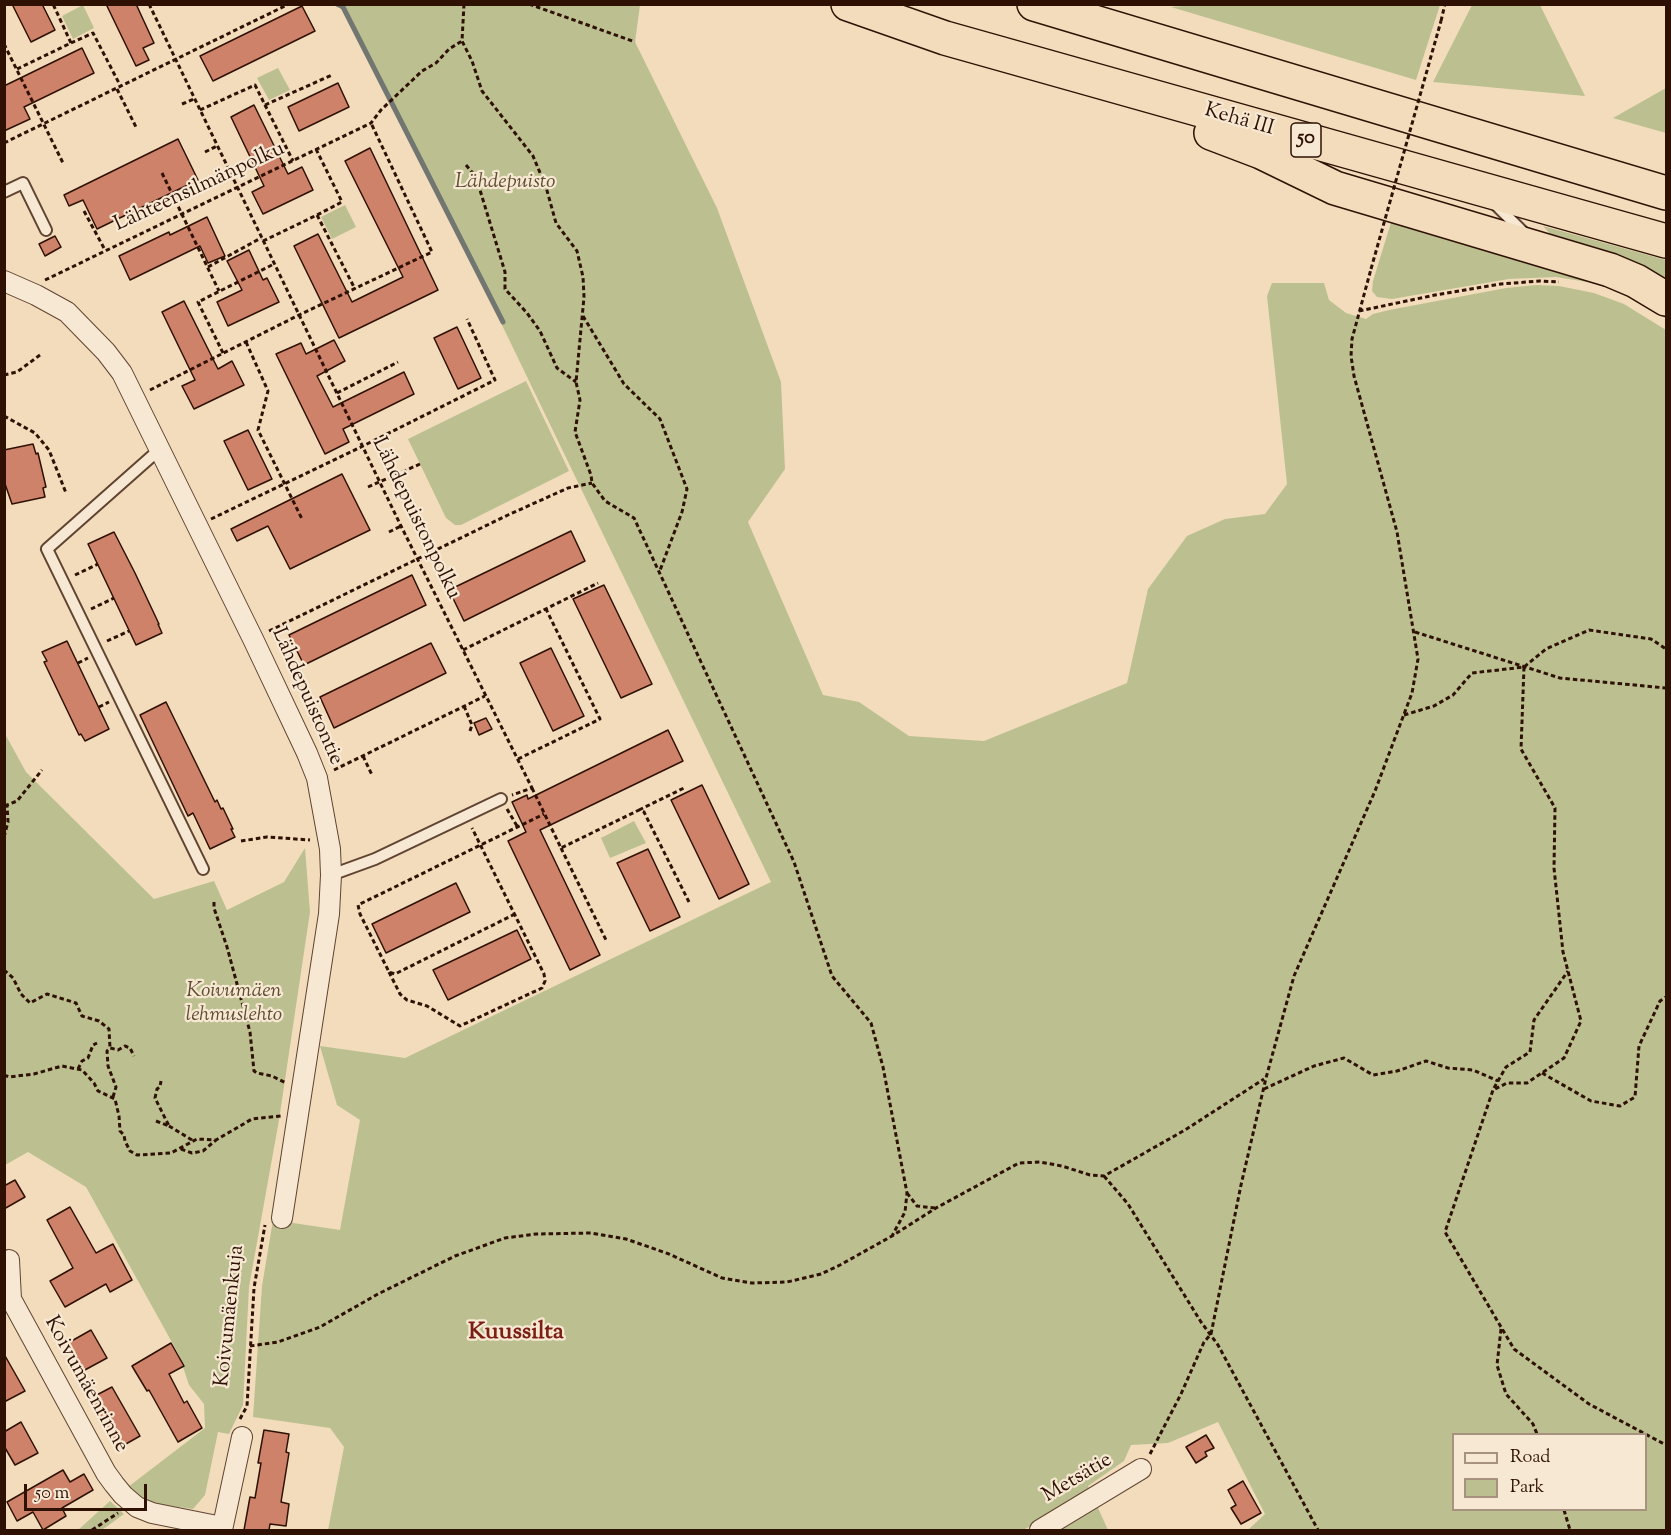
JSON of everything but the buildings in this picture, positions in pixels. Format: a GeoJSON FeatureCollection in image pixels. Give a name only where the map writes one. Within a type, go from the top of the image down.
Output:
{"type":"FeatureCollection","features":[{"type":"Feature","properties":{"kind":"highway","name":"Kehä III"},"geometry":{"type":"LineString","coordinates":[[848,4],[945,38],[1666,241]]}},
{"type":"Feature","properties":{"kind":"highway"},"geometry":{"type":"LineString","coordinates":[[1034,4],[1666,193]]}},
{"type":"Feature","properties":{"kind":"highway"},"geometry":{"type":"LineString","coordinates":[[945,38],[1045,84],[1200,129],[1261,152],[1335,188],[1610,270],[1636,281],[1666,299]]}},
{"type":"Feature","properties":{"kind":"street","name":"Lähdepuistontie"},"geometry":{"type":"LineString","coordinates":[[4,281],[67,312],[106,352],[122,373],[253,639],[317,778],[326,824],[331,874],[329,914],[274,1221]]}},
{"type":"Feature","properties":{"kind":"street","name":"Koivumäenrinne"},"geometry":{"type":"LineString","coordinates":[[9,1260],[11,1299],[106,1473],[131,1503],[152,1513],[222,1529]]}},
{"type":"Feature","properties":{"kind":"street"},"geometry":{"type":"LineString","coordinates":[[222,1529],[242,1439]]}},
{"type":"Feature","properties":{"kind":"street","name":"Metsätie"},"geometry":{"type":"LineString","coordinates":[[1040,1530],[1141,1469]]}},
{"type":"Feature","properties":{"kind":"lane"},"geometry":{"type":"LineString","coordinates":[[4,192],[23,183],[46,230]]}},
{"type":"Feature","properties":{"kind":"lane"},"geometry":{"type":"LineString","coordinates":[[1480,189],[1539,248]]}},
{"type":"Feature","properties":{"kind":"lane"},"geometry":{"type":"LineString","coordinates":[[160,449],[47,549],[203,869]]}},
{"type":"Feature","properties":{"kind":"lane"},"geometry":{"type":"LineString","coordinates":[[331,874],[375,859],[501,799]]}},
{"type":"Feature","properties":{"kind":"path"},"geometry":{"type":"LineString","coordinates":[[53,4],[72,43]]}},
{"type":"Feature","properties":{"kind":"path","name":"Lähdepuistonpolku"},"geometry":{"type":"LineString","coordinates":[[148,4],[401,526],[607,942]]}},
{"type":"Feature","properties":{"kind":"path"},"geometry":{"type":"LineString","coordinates":[[4,143],[289,4]]}},
{"type":"Feature","properties":{"kind":"path"},"geometry":{"type":"LineString","coordinates":[[464,4],[462,41],[472,61],[482,91],[533,156],[546,187],[556,223],[577,251],[583,276],[584,297],[576,382],[580,400],[575,432],[592,483],[605,501],[634,518],[794,862],[832,976],[871,1023],[883,1067],[907,1194],[905,1212],[892,1236]]}},
{"type":"Feature","properties":{"kind":"path"},"geometry":{"type":"LineString","coordinates":[[529,4],[635,42]]}},
{"type":"Feature","properties":{"kind":"path"},"geometry":{"type":"LineString","coordinates":[[1141,1469],[1176,1404],[1204,1342],[1211,1334],[1263,1090],[1294,976],[1375,791],[1412,693],[1418,659],[1397,532],[1354,376],[1351,346],[1445,4]]}},
{"type":"Feature","properties":{"kind":"path"},"geometry":{"type":"LineString","coordinates":[[17,69],[93,33],[136,127]]}},
{"type":"Feature","properties":{"kind":"path"},"geometry":{"type":"LineString","coordinates":[[135,398],[299,315],[432,252],[371,123],[381,110],[422,71],[436,63],[449,49],[462,41]]}},
{"type":"Feature","properties":{"kind":"path"},"geometry":{"type":"LineString","coordinates":[[4,44],[63,163]]}},
{"type":"Feature","properties":{"kind":"path"},"geometry":{"type":"LineString","coordinates":[[265,105],[332,75]]}},
{"type":"Feature","properties":{"kind":"path"},"geometry":{"type":"LineString","coordinates":[[200,110],[255,85],[293,161]]}},
{"type":"Feature","properties":{"kind":"path"},"geometry":{"type":"LineString","coordinates":[[182,104],[194,99]]}},
{"type":"Feature","properties":{"kind":"path","name":"Lähteensilmänpolku"},"geometry":{"type":"LineString","coordinates":[[43,283],[46,279],[105,250],[371,123]]}},
{"type":"Feature","properties":{"kind":"path"},"geometry":{"type":"LineString","coordinates":[[205,152],[217,146]]}},
{"type":"Feature","properties":{"kind":"path"},"geometry":{"type":"LineString","coordinates":[[208,268],[262,239],[342,202],[316,149]]}},
{"type":"Feature","properties":{"kind":"path"},"geometry":{"type":"LineString","coordinates":[[466,165],[476,177],[505,272],[506,289],[540,331],[556,368],[576,382]]}},
{"type":"Feature","properties":{"kind":"path"},"geometry":{"type":"LineString","coordinates":[[162,173],[219,291]]}},
{"type":"Feature","properties":{"kind":"path"},"geometry":{"type":"LineString","coordinates":[[84,211],[105,250]]}},
{"type":"Feature","properties":{"kind":"path"},"geometry":{"type":"LineString","coordinates":[[317,214],[354,290]]}},
{"type":"Feature","properties":{"kind":"path"},"geometry":{"type":"LineString","coordinates":[[223,353],[198,302],[274,264]]}},
{"type":"Feature","properties":{"kind":"path"},"geometry":{"type":"LineString","coordinates":[[1359,311],[1502,284],[1540,280],[1562,282]]}},
{"type":"Feature","properties":{"kind":"path"},"geometry":{"type":"LineString","coordinates":[[582,314],[624,384],[660,419],[687,489],[682,512],[659,573]]}},
{"type":"Feature","properties":{"kind":"path"},"geometry":{"type":"LineString","coordinates":[[197,526],[495,380],[467,319]]}},
{"type":"Feature","properties":{"kind":"path"},"geometry":{"type":"LineString","coordinates":[[246,342],[268,391],[258,430],[302,519]]}},
{"type":"Feature","properties":{"kind":"path"},"geometry":{"type":"LineString","coordinates":[[4,375],[17,372],[40,355]]}},
{"type":"Feature","properties":{"kind":"path"},"geometry":{"type":"LineString","coordinates":[[337,393],[398,362]]}},
{"type":"Feature","properties":{"kind":"path"},"geometry":{"type":"LineString","coordinates":[[4,416],[35,433],[50,450],[66,493]]}},
{"type":"Feature","properties":{"kind":"path"},"geometry":{"type":"LineString","coordinates":[[368,487],[420,464]]}},
{"type":"Feature","properties":{"kind":"path"},"geometry":{"type":"LineString","coordinates":[[253,639],[417,558],[558,493],[592,483]]}},
{"type":"Feature","properties":{"kind":"path"},"geometry":{"type":"LineString","coordinates":[[389,532],[401,526]]}},
{"type":"Feature","properties":{"kind":"path"},"geometry":{"type":"LineString","coordinates":[[62,581],[98,564]]}},
{"type":"Feature","properties":{"kind":"path"},"geometry":{"type":"LineString","coordinates":[[462,650],[598,583]]}},
{"type":"Feature","properties":{"kind":"path"},"geometry":{"type":"LineString","coordinates":[[79,615],[114,598]]}},
{"type":"Feature","properties":{"kind":"path"},"geometry":{"type":"LineString","coordinates":[[517,760],[600,719],[546,609]]}},
{"type":"Feature","properties":{"kind":"path"},"geometry":{"type":"LineString","coordinates":[[1404,715],[1434,706],[1453,695],[1472,673],[1524,667],[1546,649],[1589,630],[1651,639],[1666,649]]}},
{"type":"Feature","properties":{"kind":"path"},"geometry":{"type":"LineString","coordinates":[[94,647],[129,631]]}},
{"type":"Feature","properties":{"kind":"path"},"geometry":{"type":"LineString","coordinates":[[1414,631],[1560,678],[1666,688]]}},
{"type":"Feature","properties":{"kind":"path"},"geometry":{"type":"LineString","coordinates":[[1493,1090],[1507,1083],[1527,1083],[1564,1058],[1581,1021],[1563,951],[1554,868],[1555,808],[1521,749],[1524,667]]}},
{"type":"Feature","properties":{"kind":"path"},"geometry":{"type":"LineString","coordinates":[[317,778],[485,696]]}},
{"type":"Feature","properties":{"kind":"path"},"geometry":{"type":"LineString","coordinates":[[464,706],[472,725],[469,734]]}},
{"type":"Feature","properties":{"kind":"path"},"geometry":{"type":"LineString","coordinates":[[363,756],[372,775]]}},
{"type":"Feature","properties":{"kind":"path"},"geometry":{"type":"LineString","coordinates":[[4,837],[8,822],[7,805],[17,801],[42,770]]}},
{"type":"Feature","properties":{"kind":"path"},"geometry":{"type":"LineString","coordinates":[[561,848],[686,787]]}},
{"type":"Feature","properties":{"kind":"path"},"geometry":{"type":"LineString","coordinates":[[517,826],[501,799],[532,788]]}},
{"type":"Feature","properties":{"kind":"path"},"geometry":{"type":"LineString","coordinates":[[639,810],[644,812],[689,902]]}},
{"type":"Feature","properties":{"kind":"path"},"geometry":{"type":"LineString","coordinates":[[466,815],[480,844],[515,914],[544,974],[544,981],[542,988],[460,1026],[427,1006],[407,1000],[399,994],[360,914],[358,905],[480,844],[544,814]]}},
{"type":"Feature","properties":{"kind":"path"},"geometry":{"type":"LineString","coordinates":[[311,830],[313,849]]}},
{"type":"Feature","properties":{"kind":"path"},"geometry":{"type":"LineString","coordinates":[[241,841],[267,837],[312,840]]}},
{"type":"Feature","properties":{"kind":"path"},"geometry":{"type":"LineString","coordinates":[[214,902],[250,1032],[254,1071],[280,1079],[289,1087],[291,1076]]}},
{"type":"Feature","properties":{"kind":"path"},"geometry":{"type":"LineString","coordinates":[[389,972],[395,974],[401,972],[515,914]]}},
{"type":"Feature","properties":{"kind":"path"},"geometry":{"type":"LineString","coordinates":[[4,970],[13,978],[21,994],[30,1003],[47,994],[76,1003],[82,1016],[99,1021],[109,1029],[110,1048],[105,1055],[116,1087],[113,1097]]}},
{"type":"Feature","properties":{"kind":"path"},"geometry":{"type":"LineString","coordinates":[[1568,971],[1534,1020],[1530,1052],[1506,1066],[1493,1090],[1445,1232],[1514,1349],[1589,1404],[1643,1433]]}},
{"type":"Feature","properties":{"kind":"path"},"geometry":{"type":"LineString","coordinates":[[1542,1073],[1591,1101],[1620,1106],[1635,1097],[1639,1046],[1660,1001],[1666,997]]}},
{"type":"Feature","properties":{"kind":"path"},"geometry":{"type":"LineString","coordinates":[[78,1069],[82,1061],[88,1058],[93,1045],[97,1043]]}},
{"type":"Feature","properties":{"kind":"path"},"geometry":{"type":"LineString","coordinates":[[110,1048],[115,1050],[125,1046],[134,1056]]}},
{"type":"Feature","properties":{"kind":"path"},"geometry":{"type":"LineString","coordinates":[[1263,1090],[1314,1066],[1344,1058],[1373,1075],[1397,1071],[1426,1060],[1448,1068],[1473,1070],[1498,1081]]}},
{"type":"Feature","properties":{"kind":"path"},"geometry":{"type":"LineString","coordinates":[[4,1075],[9,1077],[34,1074],[62,1066],[78,1069],[89,1077],[98,1091],[113,1097],[117,1105],[120,1131],[132,1154],[160,1155],[180,1149],[192,1140]]}},
{"type":"Feature","properties":{"kind":"path"},"geometry":{"type":"LineString","coordinates":[[250,1346],[278,1342],[302,1335],[455,1256],[505,1238],[536,1234],[591,1233],[626,1239],[669,1254],[723,1278],[752,1283],[787,1282],[820,1274],[892,1236],[1019,1163],[1040,1162],[1090,1175],[1104,1176],[1185,1130],[1266,1078]]}},
{"type":"Feature","properties":{"kind":"path"},"geometry":{"type":"LineString","coordinates":[[161,1082],[156,1098],[170,1126]]}},
{"type":"Feature","properties":{"kind":"path"},"geometry":{"type":"LineString","coordinates":[[180,1149],[192,1153],[203,1151],[216,1140],[252,1119],[285,1116]]}},
{"type":"Feature","properties":{"kind":"path"},"geometry":{"type":"LineString","coordinates":[[156,1121],[170,1126],[192,1140],[216,1140]]}},
{"type":"Feature","properties":{"kind":"path"},"geometry":{"type":"LineString","coordinates":[[1104,1176],[1128,1204],[1201,1322],[1211,1334],[1318,1530]]}},
{"type":"Feature","properties":{"kind":"path"},"geometry":{"type":"LineString","coordinates":[[907,1194],[917,1206],[936,1209]]}},
{"type":"Feature","properties":{"kind":"path","name":"Koivumäenkuja"},"geometry":{"type":"LineString","coordinates":[[242,1439],[234,1430],[247,1406],[254,1287],[274,1221]]}},
{"type":"Feature","properties":{"kind":"path"},"geometry":{"type":"LineString","coordinates":[[1501,1327],[1497,1365],[1506,1394],[1533,1424],[1537,1433]]}},
{"type":"Feature","properties":{"kind":"path"},"geometry":{"type":"LineString","coordinates":[[1647,1435],[1666,1445]]}},
{"type":"Feature","properties":{"kind":"path"},"geometry":{"type":"LineString","coordinates":[[92,1530],[131,1503]]}},
{"type":"Feature","properties":{"kind":"path"},"geometry":{"type":"LineString","coordinates":[[1565,1511],[1570,1530]]}},
{"type":"Feature","properties":{"kind":"green space"},"geometry":{"type":"Polygon","coordinates":[[[83,5],[94,28],[73,39],[62,16],[83,5]]]}},
{"type":"Feature","properties":{"kind":"green space","name":"Lähdepuisto"},"geometry":{"type":"Polygon","coordinates":[[[343,5],[640,5],[635,42],[717,208],[781,382],[785,469],[748,522],[823,695],[859,702],[909,736],[984,741],[1127,683],[1148,589],[1187,536],[1225,519],[1265,514],[1287,484],[1267,296],[1272,283],[1324,283],[1329,300],[1346,313],[1366,319],[1373,314],[1389,310],[1506,288],[1537,285],[1559,286],[1594,293],[1624,304],[1666,330],[1666,1530],[1248,1530],[1265,1514],[1218,1422],[1168,1443],[1131,1445],[1124,1461],[1088,1486],[1108,1530],[1040,1530],[1029,1527],[1023,1530],[328,1530],[344,1447],[330,1428],[253,1417],[262,1286],[273,1220],[340,1230],[360,1120],[337,1105],[320,1046],[405,1058],[771,882],[445,207],[343,5]]]}},
{"type":"Feature","properties":{"kind":"green space"},"geometry":{"type":"Polygon","coordinates":[[[1194,5],[1440,5],[1416,80],[1171,7],[1194,5]]]}},
{"type":"Feature","properties":{"kind":"green space"},"geometry":{"type":"Polygon","coordinates":[[[1472,5],[1540,5],[1585,96],[1433,82],[1472,5]]]}},
{"type":"Feature","properties":{"kind":"green space"},"geometry":{"type":"Polygon","coordinates":[[[278,68],[290,90],[269,100],[257,78],[278,68]]]}},
{"type":"Feature","properties":{"kind":"green space"},"geometry":{"type":"Polygon","coordinates":[[[1666,88],[1666,133],[1613,118],[1666,88]]]}},
{"type":"Feature","properties":{"kind":"green space"},"geometry":{"type":"Polygon","coordinates":[[[345,205],[356,227],[332,239],[321,217],[345,205]]]}},
{"type":"Feature","properties":{"kind":"green space"},"geometry":{"type":"Polygon","coordinates":[[[1393,216],[1559,263],[1666,311],[1666,319],[1645,305],[1610,289],[1594,283],[1556,277],[1509,279],[1392,299],[1377,297],[1372,291],[1373,281],[1393,216]]]}},
{"type":"Feature","properties":{"kind":"green space"},"geometry":{"type":"Polygon","coordinates":[[[1543,226],[1666,260],[1666,289],[1559,244],[1543,226]]]}},
{"type":"Feature","properties":{"kind":"green space"},"geometry":{"type":"Polygon","coordinates":[[[526,381],[569,471],[461,525],[455,525],[446,518],[408,439],[526,381]]]}},
{"type":"Feature","properties":{"kind":"green space","name":"Koivumäen lehmuslehto"},"geometry":{"type":"Polygon","coordinates":[[[4,732],[26,772],[154,899],[214,881],[227,910],[284,882],[305,848],[310,912],[279,1120],[249,1287],[243,1405],[229,1434],[218,1432],[205,1495],[193,1509],[156,1504],[141,1498],[128,1487],[205,1428],[204,1404],[189,1385],[179,1355],[86,1187],[28,1152],[5,1165],[4,732]]]}},
{"type":"Feature","properties":{"kind":"green space"},"geometry":{"type":"Polygon","coordinates":[[[634,821],[646,843],[610,858],[601,838],[634,821]]]}},
{"type":"Feature","properties":{"kind":"green space"},"geometry":{"type":"Polygon","coordinates":[[[110,1501],[124,1514],[102,1530],[78,1530],[110,1501]]]}},
{"type":"Feature","properties":{"kind":"waterway"},"geometry":{"type":"LineString","coordinates":[[337,4],[343,7],[503,322]]}},
{"type":"Feature","properties":{"kind":"district","name":"Kuussilta"},"geometry":{"type":"Point","coordinates":[516,1334]}}]}
